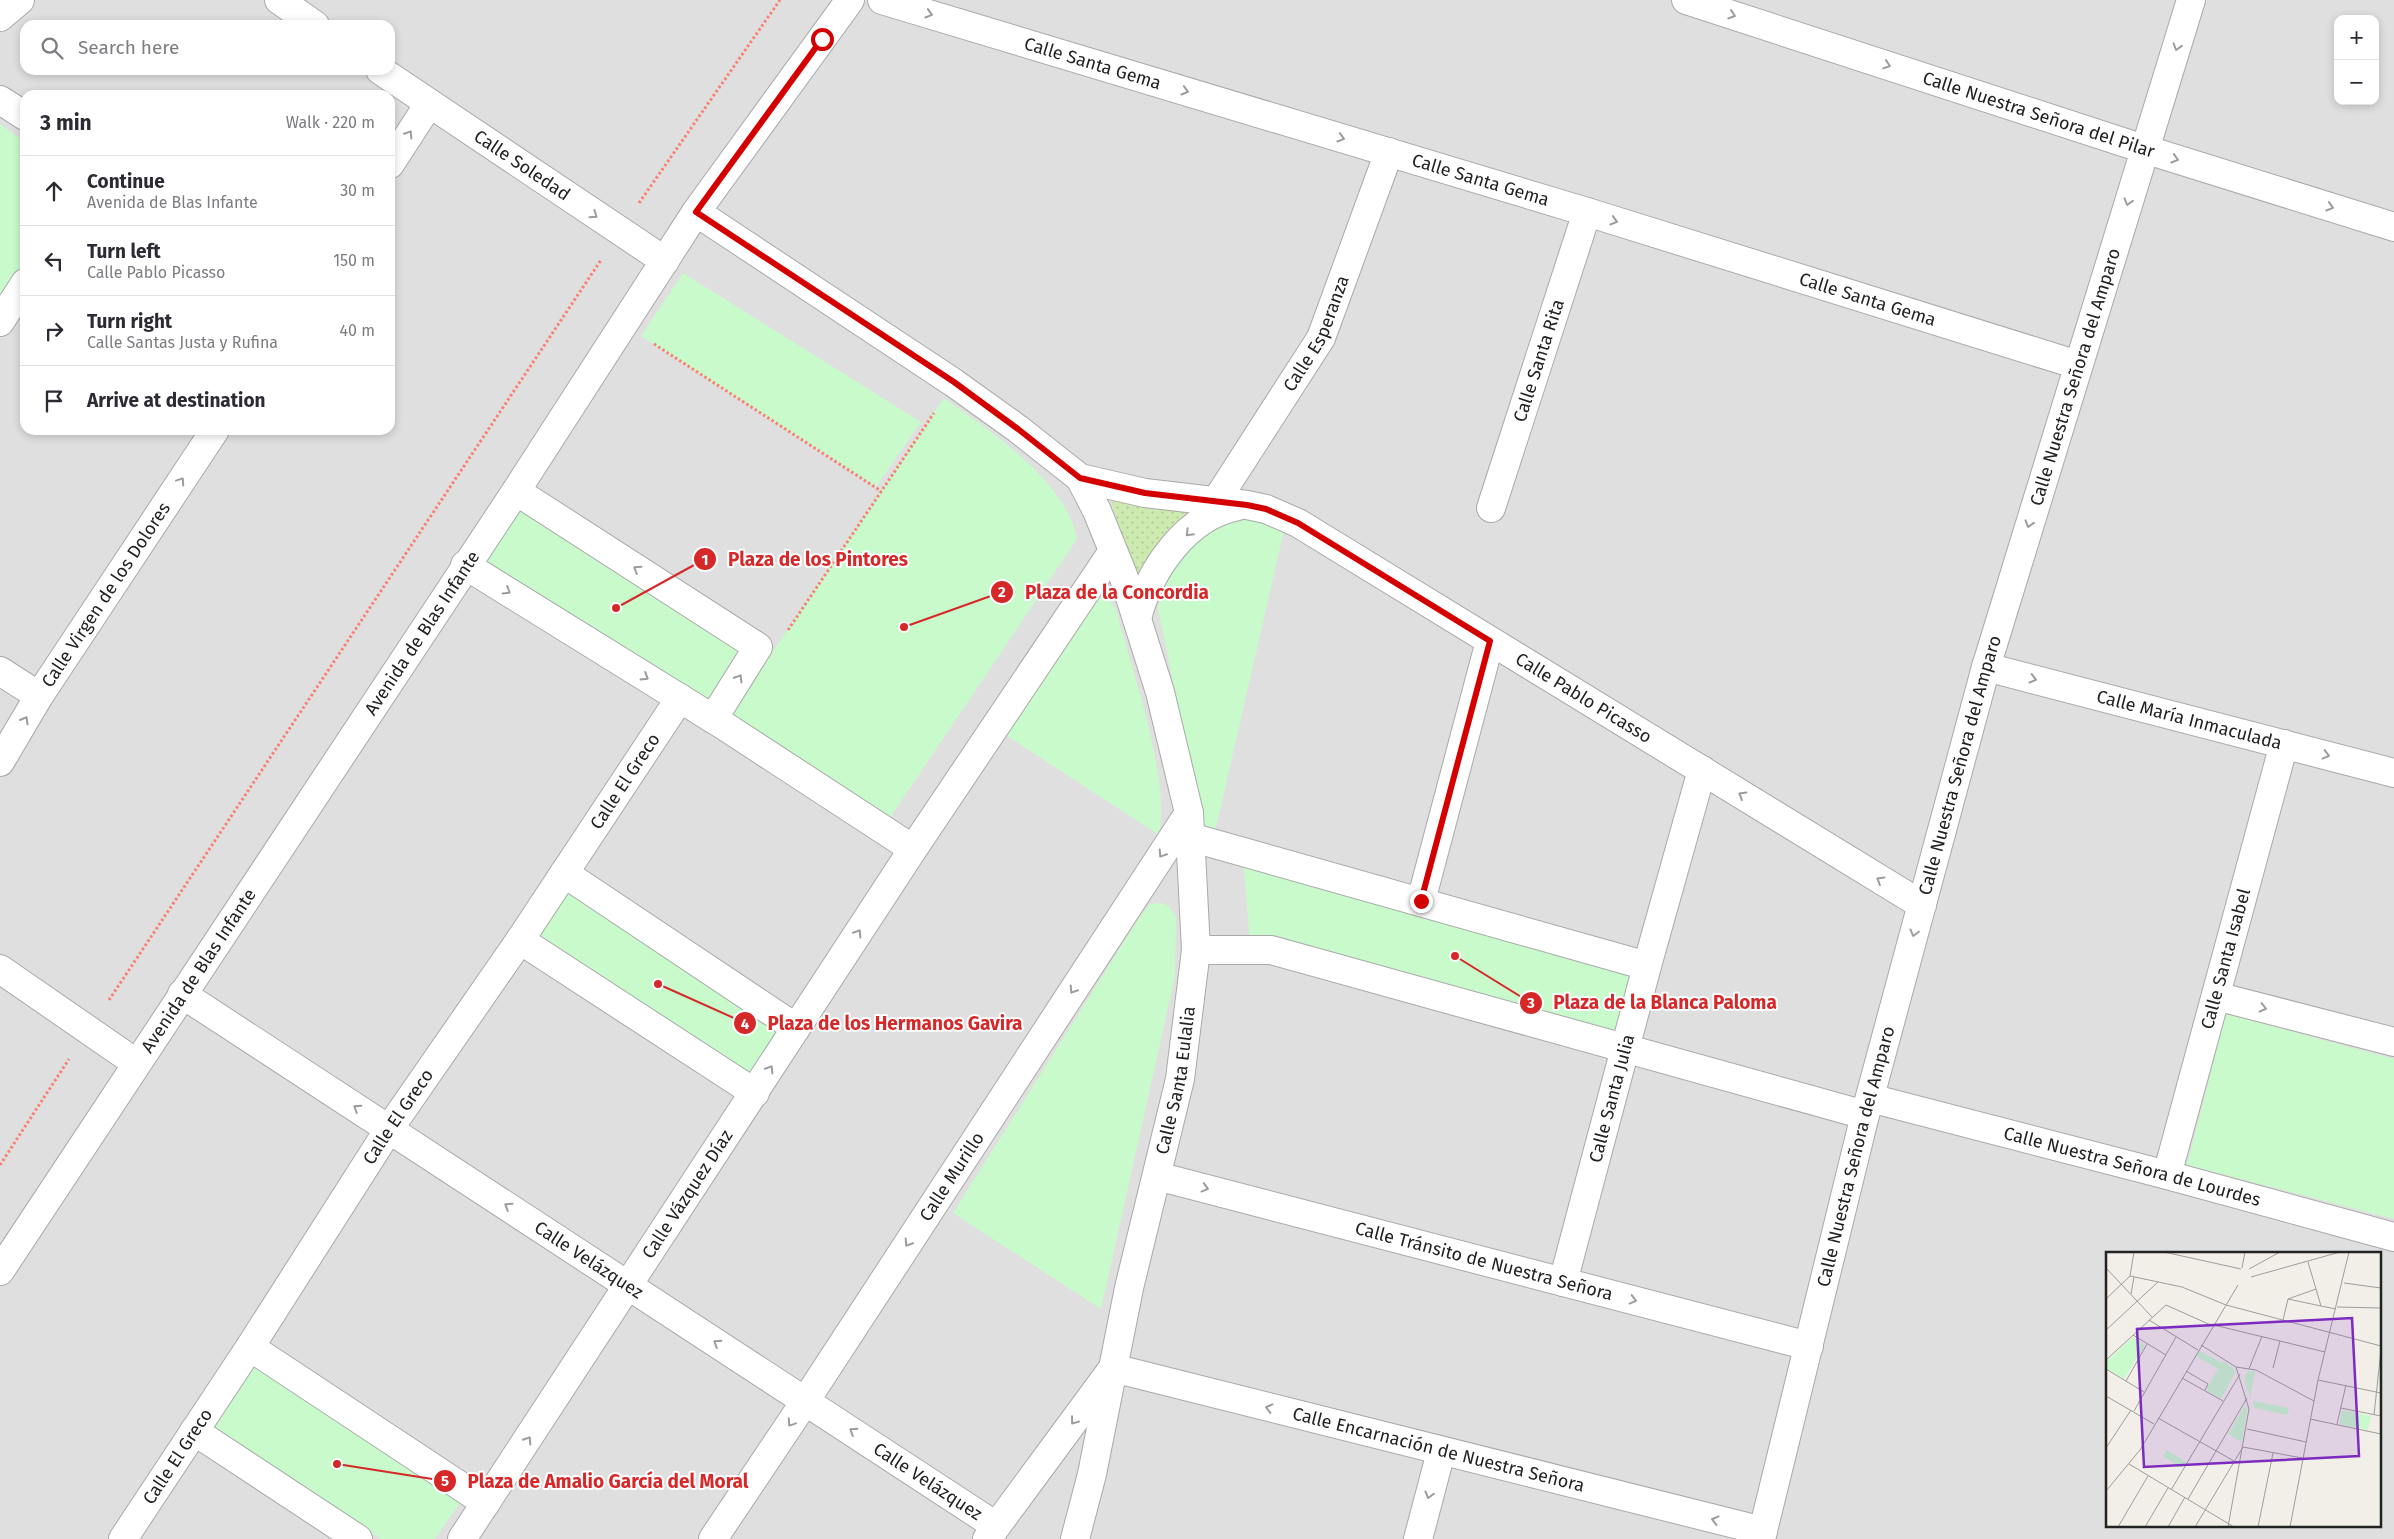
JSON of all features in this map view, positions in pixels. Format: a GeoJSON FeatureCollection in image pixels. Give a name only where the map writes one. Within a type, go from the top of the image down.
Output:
{"type":"FeatureCollection","features":[{"type":"Feature","properties":{"kind":"street"},"geometry":{"type":"LineString","coordinates":[[0,17],[20,0]]}},
{"type":"Feature","properties":{"kind":"street"},"geometry":{"type":"LineString","coordinates":[[279,0],[308,20]]}},
{"type":"Feature","properties":{"kind":"street","name":"Calle Santa Gema"},"geometry":{"type":"LineString","coordinates":[[882,0],[1587,212],[2078,365]]}},
{"type":"Feature","properties":{"kind":"street","name":"Calle Nuestra Señora del Pilar"},"geometry":{"type":"LineString","coordinates":[[1686,0],[2144,149],[2394,227]]}},
{"type":"Feature","properties":{"kind":"street","name":"Calle Nuestra Señora del Amparo"},"geometry":{"type":"LineString","coordinates":[[1762,1535],[1868,1107],[1986,667],[2191,0]]}},
{"type":"Feature","properties":{"kind":"street","name":"Avenida de Blas Infante"},"geometry":{"type":"LineString","coordinates":[[0,1271],[516,491],[696,212],[842,3]]}},
{"type":"Feature","properties":{"kind":"street","name":"Calle Soledad"},"geometry":{"type":"LineString","coordinates":[[387,75],[665,261]]}},
{"type":"Feature","properties":{"kind":"street"},"geometry":{"type":"LineString","coordinates":[[0,100],[20,113]]}},
{"type":"Feature","properties":{"kind":"street"},"geometry":{"type":"LineString","coordinates":[[395,156],[429,104]]}},
{"type":"Feature","properties":{"kind":"street","name":"Calle Esperanza"},"geometry":{"type":"LineString","coordinates":[[1216,501],[1321,338],[1389,152]]}},
{"type":"Feature","properties":{"kind":"street","name":"Calle Pablo Picasso"},"geometry":{"type":"LineString","coordinates":[[696,212],[954,382],[1080,478],[1145,493],[1247,505],[1266,509],[1298,523],[1922,905]]}},
{"type":"Feature","properties":{"kind":"street","name":"Calle Santa Rita"},"geometry":{"type":"LineString","coordinates":[[1491,508],[1587,212]]}},
{"type":"Feature","properties":{"kind":"street"},"geometry":{"type":"LineString","coordinates":[[0,322],[20,292]]}},
{"type":"Feature","properties":{"kind":"street","name":"Calle Virgen de los Dolores"},"geometry":{"type":"LineString","coordinates":[[0,762],[38,696],[212,435]]}},
{"type":"Feature","properties":{"kind":"street","name":"Calle Santa Eulalia"},"geometry":{"type":"LineString","coordinates":[[1075,1539],[1092,1474],[1129,1288],[1180,1079],[1196,950],[1190,825],[1160,692],[1113,551],[1080,478]]}},
{"type":"Feature","properties":{"kind":"street"},"geometry":{"type":"LineString","coordinates":[[516,491],[758,647],[713,719]]}},
{"type":"Feature","properties":{"kind":"street"},"geometry":{"type":"LineString","coordinates":[[1137,619],[1154,574],[1177,544],[1209,515],[1247,505]]}},
{"type":"Feature","properties":{"kind":"street","name":"Calle Vázquez Díaz"},"geometry":{"type":"LineString","coordinates":[[462,1539],[913,849],[1113,551]]}},
{"type":"Feature","properties":{"kind":"street"},"geometry":{"type":"LineString","coordinates":[[466,565],[680,698],[913,849]]}},
{"type":"Feature","properties":{"kind":"street"},"geometry":{"type":"LineString","coordinates":[[1421,901],[1490,641]]}},
{"type":"Feature","properties":{"kind":"street","name":"Calle María Inmaculada"},"geometry":{"type":"LineString","coordinates":[[1986,667],[2394,773]]}},
{"type":"Feature","properties":{"kind":"street"},"geometry":{"type":"LineString","coordinates":[[0,671],[38,696]]}},
{"type":"Feature","properties":{"kind":"street","name":"Calle El Greco"},"geometry":{"type":"LineString","coordinates":[[123,1539],[250,1347],[389,1129],[520,940],[680,698]]}},
{"type":"Feature","properties":{"kind":"street","name":"Calle Santa Isabel"},"geometry":{"type":"LineString","coordinates":[[2167,1175],[2284,744]]}},
{"type":"Feature","properties":{"kind":"street","name":"Calle Santa Julia"},"geometry":{"type":"LineString","coordinates":[[1563,1282],[1624,1048],[1702,770]]}},
{"type":"Feature","properties":{"kind":"street"},"geometry":{"type":"LineString","coordinates":[[1190,825],[1421,901],[1647,966]]}},
{"type":"Feature","properties":{"kind":"street","name":"Calle Murillo"},"geometry":{"type":"LineString","coordinates":[[713,1539],[1190,825]]}},
{"type":"Feature","properties":{"kind":"street"},"geometry":{"type":"LineString","coordinates":[[564,873],[796,1028]]}},
{"type":"Feature","properties":{"kind":"street"},"geometry":{"type":"LineString","coordinates":[[520,940],[755,1093]]}},
{"type":"Feature","properties":{"kind":"street","name":"Calle Nuestra Señora de Lourdes"},"geometry":{"type":"LineString","coordinates":[[1196,950],[1271,950],[1624,1048],[1868,1107],[2167,1175],[2394,1237]]}},
{"type":"Feature","properties":{"kind":"street"},"geometry":{"type":"LineString","coordinates":[[0,969],[136,1064]]}},
{"type":"Feature","properties":{"kind":"street","name":"Calle Velázquez"},"geometry":{"type":"LineString","coordinates":[[182,994],[806,1400],[992,1532]]}},
{"type":"Feature","properties":{"kind":"street"},"geometry":{"type":"LineString","coordinates":[[2216,996],[2394,1042]]}},
{"type":"Feature","properties":{"kind":"street","name":"Calle Tránsito de Nuestra Señora"},"geometry":{"type":"LineString","coordinates":[[1157,1176],[1809,1346]]}},
{"type":"Feature","properties":{"kind":"street"},"geometry":{"type":"LineString","coordinates":[[250,1347],[486,1503]]}},
{"type":"Feature","properties":{"kind":"street"},"geometry":{"type":"LineString","coordinates":[[992,1532],[1113,1368]]}},
{"type":"Feature","properties":{"kind":"street","name":"Calle Encarnación de Nuestra Señora"},"geometry":{"type":"LineString","coordinates":[[1113,1368],[1762,1535]]}},
{"type":"Feature","properties":{"kind":"street"},"geometry":{"type":"LineString","coordinates":[[194,1431],[358,1539]]}},
{"type":"Feature","properties":{"kind":"street"},"geometry":{"type":"LineString","coordinates":[[1418,1539],[1441,1452]]}},
{"type":"Feature","properties":{"kind":"path"},"geometry":{"type":"LineString","coordinates":[[0,1165],[619,232],[780,0]]}},
{"type":"Feature","properties":{"kind":"path"},"geometry":{"type":"LineString","coordinates":[[624,324],[881,491]]}},
{"type":"Feature","properties":{"kind":"path"},"geometry":{"type":"LineString","coordinates":[[784,635],[954,382]]}},
{"type":"Feature","properties":{"kind":"shaded area"},"geometry":{"type":"Polygon","coordinates":[[[0,0],[2394,0],[2394,1539],[0,1539],[0,0]]]}},
{"type":"Feature","properties":{"kind":"green space"},"geometry":{"type":"Polygon","coordinates":[[[0,124],[20,138],[20,276],[0,306],[0,124]]]}},
{"type":"Feature","properties":{"kind":"green space"},"geometry":{"type":"Polygon","coordinates":[[[683,273],[921,422],[876,487],[641,336],[683,273]]]}},
{"type":"Feature","properties":{"kind":"green space"},"geometry":{"type":"Polygon","coordinates":[[[944,398],[1024,459],[1042,478],[1058,497],[1070,518],[1077,539],[888,821],[730,715],[944,398]]]}},
{"type":"Feature","properties":{"kind":"green space"},"geometry":{"type":"Polygon","coordinates":[[[1114,498],[1184,510],[1187,517],[1172,528],[1160,541],[1149,556],[1141,572],[1134,572],[1112,505],[1114,498]]]}},
{"type":"Feature","properties":{"kind":"green space"},"geometry":{"type":"Polygon","coordinates":[[[522,508],[747,650],[711,706],[484,565],[522,508]]]}},
{"type":"Feature","properties":{"kind":"green space"},"geometry":{"type":"Polygon","coordinates":[[[1233,517],[1262,520],[1284,530],[1215,832],[1204,831],[1158,608],[1168,577],[1184,553],[1205,533],[1233,517]]]}},
{"type":"Feature","properties":{"kind":"green space"},"geometry":{"type":"Polygon","coordinates":[[[1097,597],[1108,598],[1116,610],[1140,692],[1159,783],[1161,811],[1159,835],[1004,734],[1097,597]]]}},
{"type":"Feature","properties":{"kind":"green space"},"geometry":{"type":"Polygon","coordinates":[[[1243,861],[1637,969],[1619,1038],[1250,941],[1243,861]]]}},
{"type":"Feature","properties":{"kind":"green space"},"geometry":{"type":"Polygon","coordinates":[[[566,886],[784,1031],[751,1081],[531,938],[566,886]]]}},
{"type":"Feature","properties":{"kind":"green space"},"geometry":{"type":"Polygon","coordinates":[[[1161,903],[1169,906],[1176,918],[1175,976],[1101,1309],[953,1213],[1141,915],[1150,904],[1161,903]]]}},
{"type":"Feature","properties":{"kind":"green space"},"geometry":{"type":"Polygon","coordinates":[[[2226,1014],[2394,1059],[2394,1219],[2187,1165],[2226,1014]]]}},
{"type":"Feature","properties":{"kind":"green space"},"geometry":{"type":"Polygon","coordinates":[[[255,1363],[461,1501],[435,1539],[381,1539],[212,1428],[255,1363]]]}},
{"type":"Feature","properties":{"kind":"place","name":"Plaza de los Pintores"},"geometry":{"type":"Point","coordinates":[616,608]}},
{"type":"Feature","properties":{"kind":"place","name":"Plaza de la Concordia"},"geometry":{"type":"Point","coordinates":[904,627]}},
{"type":"Feature","properties":{"kind":"place","name":"Plaza de la Blanca Paloma"},"geometry":{"type":"Point","coordinates":[1455,956]}},
{"type":"Feature","properties":{"kind":"place","name":"Plaza de los Hermanos Gavira"},"geometry":{"type":"Point","coordinates":[658,984]}},
{"type":"Feature","properties":{"kind":"place","name":"Plaza de Amalio García del Moral"},"geometry":{"type":"Point","coordinates":[337,1464]}},
{"type":"Feature","properties":{"kind":"route"},"geometry":{"type":"LineString","coordinates":[[822,39],[696,212],[954,382],[1080,478],[1145,493],[1266,509],[1298,523],[1490,641],[1421,901]]}}]}
